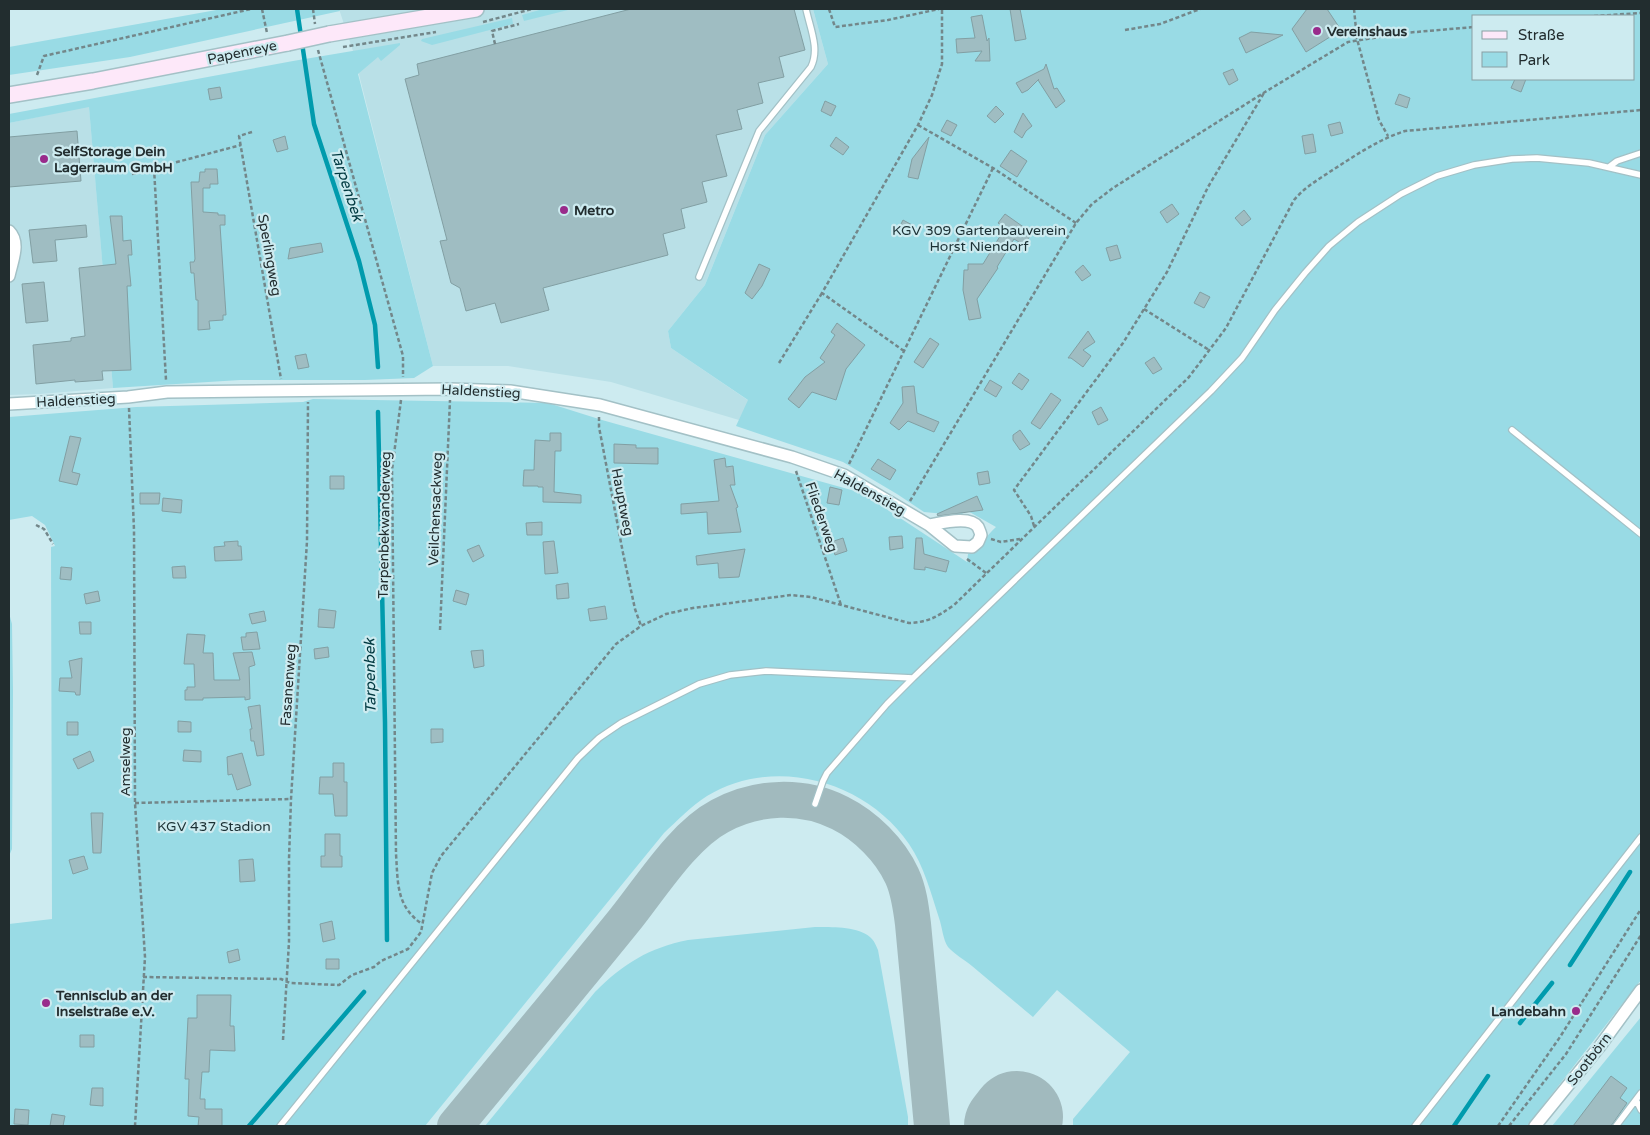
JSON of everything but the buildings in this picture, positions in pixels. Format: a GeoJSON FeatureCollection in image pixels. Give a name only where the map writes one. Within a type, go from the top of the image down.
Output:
{"type":"FeatureCollection","features":[{"type":"Feature","properties":{"kind":"main road","name":"Papenreye"},"geometry":{"type":"LineString","coordinates":[[9,95],[94,81],[427,13],[476,9]]}},
{"type":"Feature","properties":{"kind":"street"},"geometry":{"type":"LineString","coordinates":[[9,231],[16,245],[9,276]]}},
{"type":"Feature","properties":{"kind":"street","name":"Haldenstieg"},"geometry":{"type":"LineString","coordinates":[[9,404],[128,397],[167,392],[403,389],[510,391],[600,406],[792,457],[844,475],[929,525],[955,546],[972,547],[978,542],[981,534]]}},
{"type":"Feature","properties":{"kind":"street"},"geometry":{"type":"LineString","coordinates":[[929,525],[964,520],[972,522],[978,527],[981,534]]}},
{"type":"Feature","properties":{"kind":"street","name":"Sootbörn"},"geometry":{"type":"LineString","coordinates":[[1535,1126],[1600,1046],[1641,990]]}},
{"type":"Feature","properties":{"kind":"lane"},"geometry":{"type":"LineString","coordinates":[[699,277],[759,131],[811,67],[815,59],[816,50],[806,9]]}},
{"type":"Feature","properties":{"kind":"lane"},"geometry":{"type":"LineString","coordinates":[[1609,167],[1617,161],[1641,153]]}},
{"type":"Feature","properties":{"kind":"lane"},"geometry":{"type":"LineString","coordinates":[[815,804],[827,773],[887,704],[1211,391],[1242,358],[1305,273],[1329,246],[1358,222],[1401,194],[1437,176],[1474,164],[1538,158],[1609,167],[1641,175]]}},
{"type":"Feature","properties":{"kind":"lane"},"geometry":{"type":"LineString","coordinates":[[1512,430],[1641,534]]}},
{"type":"Feature","properties":{"kind":"lane"},"geometry":{"type":"LineString","coordinates":[[280,1126],[578,758],[599,738],[621,723],[699,684],[730,675],[766,671],[913,678]]}},
{"type":"Feature","properties":{"kind":"lane"},"geometry":{"type":"LineString","coordinates":[[1415,1126],[1641,837]]}},
{"type":"Feature","properties":{"kind":"lane"},"geometry":{"type":"LineString","coordinates":[[1616,1126],[1641,1092]]}},
{"type":"Feature","properties":{"kind":"lane"},"geometry":{"type":"LineString","coordinates":[[1636,1100],[1641,1110]]}},
{"type":"Feature","properties":{"kind":"path"},"geometry":{"type":"LineString","coordinates":[[37,75],[44,56],[251,9]]}},
{"type":"Feature","properties":{"kind":"path"},"geometry":{"type":"LineString","coordinates":[[262,9],[267,33]]}},
{"type":"Feature","properties":{"kind":"path"},"geometry":{"type":"LineString","coordinates":[[312,9],[322,33]]}},
{"type":"Feature","properties":{"kind":"path"},"geometry":{"type":"LineString","coordinates":[[779,362],[822,293],[918,125],[932,95],[942,64],[940,9],[888,20],[835,28],[829,9]]}},
{"type":"Feature","properties":{"kind":"path"},"geometry":{"type":"LineString","coordinates":[[1125,30],[1160,24],[1200,9]]}},
{"type":"Feature","properties":{"kind":"path"},"geometry":{"type":"LineString","coordinates":[[1354,9],[1357,39],[1379,120],[1388,136]]}},
{"type":"Feature","properties":{"kind":"path"},"geometry":{"type":"LineString","coordinates":[[1610,15],[1641,13]]}},
{"type":"Feature","properties":{"kind":"path"},"geometry":{"type":"LineString","coordinates":[[495,44],[492,31],[519,24]]}},
{"type":"Feature","properties":{"kind":"path"},"geometry":{"type":"LineString","coordinates":[[905,511],[1076,224],[1092,204],[1113,188],[1264,92],[1348,42],[1357,39],[1404,33],[1472,27]]}},
{"type":"Feature","properties":{"kind":"path","name":"Tarpenbekwanderweg"},"geometry":{"type":"LineString","coordinates":[[318,48],[404,356],[403,389],[392,470],[396,854],[398,889],[402,901],[406,910],[422,924]]}},
{"type":"Feature","properties":{"kind":"path"},"geometry":{"type":"LineString","coordinates":[[1034,527],[1031,516],[1014,490],[1123,343],[1167,272],[1208,187],[1264,92]]}},
{"type":"Feature","properties":{"kind":"path"},"geometry":{"type":"LineString","coordinates":[[918,125],[993,168],[1076,224]]}},
{"type":"Feature","properties":{"kind":"path"},"geometry":{"type":"LineString","coordinates":[[132,174],[241,145],[239,136],[252,132]]}},
{"type":"Feature","properties":{"kind":"path","name":"Sperlingweg"},"geometry":{"type":"LineString","coordinates":[[241,145],[283,390]]}},
{"type":"Feature","properties":{"kind":"path"},"geometry":{"type":"LineString","coordinates":[[154,168],[167,392]]}},
{"type":"Feature","properties":{"kind":"path"},"geometry":{"type":"LineString","coordinates":[[844,475],[993,168]]}},
{"type":"Feature","properties":{"kind":"path"},"geometry":{"type":"LineString","coordinates":[[822,293],[904,352]]}},
{"type":"Feature","properties":{"kind":"path"},"geometry":{"type":"LineString","coordinates":[[1144,309],[1209,350]]}},
{"type":"Feature","properties":{"kind":"path","name":"Veilchensackweg"},"geometry":{"type":"LineString","coordinates":[[440,630],[450,389]]}},
{"type":"Feature","properties":{"kind":"path","name":"Fasanenweg"},"geometry":{"type":"LineString","coordinates":[[283,1040],[285,980],[289,942],[291,799],[307,541],[308,390]]}},
{"type":"Feature","properties":{"kind":"path","name":"Amselweg"},"geometry":{"type":"LineString","coordinates":[[128,397],[134,530],[135,803],[145,957],[135,1126]]}},
{"type":"Feature","properties":{"kind":"path","name":"Hauptweg"},"geometry":{"type":"LineString","coordinates":[[600,406],[599,427],[623,553],[642,626]]}},
{"type":"Feature","properties":{"kind":"path","name":"Fliederweg"},"geometry":{"type":"LineString","coordinates":[[792,457],[841,605]]}},
{"type":"Feature","properties":{"kind":"path"},"geometry":{"type":"LineString","coordinates":[[36,524],[44,529],[53,544]]}},
{"type":"Feature","properties":{"kind":"path"},"geometry":{"type":"LineString","coordinates":[[981,534],[995,541],[1021,539]]}},
{"type":"Feature","properties":{"kind":"path"},"geometry":{"type":"LineString","coordinates":[[144,977],[281,978],[290,983],[339,984],[352,975],[374,967],[382,961],[408,949],[421,932],[432,873],[441,856],[616,644],[642,626],[666,614],[687,609],[791,595],[811,597],[909,623],[924,622],[937,617],[954,605],[986,573]]}},
{"type":"Feature","properties":{"kind":"path"},"geometry":{"type":"LineString","coordinates":[[135,803],[291,799]]}},
{"type":"Feature","properties":{"kind":"path"},"geometry":{"type":"LineString","coordinates":[[1498,1126],[1560,1037],[1641,909]]}},
{"type":"Feature","properties":{"kind":"path"},"geometry":{"type":"LineString","coordinates":[[1509,1126],[1566,1054],[1641,935]]}},
{"type":"Feature","properties":{"kind":"shaded area","name":"Metro"},"geometry":{"type":"Polygon","coordinates":[[[339,9],[813,9],[828,64],[765,135],[705,285],[668,331],[671,348],[749,401],[739,420],[611,382],[508,366],[433,366],[353,51],[339,9]]]}},
{"type":"Feature","properties":{"kind":"shaded area"},"geometry":{"type":"Polygon","coordinates":[[[89,106],[113,388],[9,395],[9,123],[89,106]]]}},
{"type":"Feature","properties":{"kind":"green space"},"geometry":{"type":"Polygon","coordinates":[[[222,9],[339,9],[340,11],[130,57],[9,75],[9,47],[222,9]]]}},
{"type":"Feature","properties":{"kind":"green space"},"geometry":{"type":"Polygon","coordinates":[[[543,9],[572,9],[524,21],[522,15],[543,9]]]}},
{"type":"Feature","properties":{"kind":"green space"},"geometry":{"type":"Polygon","coordinates":[[[813,9],[1307,9],[1298,21],[1301,26],[1293,31],[1306,52],[1340,30],[1327,9],[1641,9],[1641,980],[1527,1126],[1073,1126],[1073,1119],[1130,1052],[1057,990],[1033,1017],[950,950],[945,941],[930,889],[914,852],[891,822],[869,804],[844,790],[817,781],[789,777],[761,777],[733,784],[707,796],[664,833],[425,1126],[9,1126],[9,924],[52,919],[51,547],[55,546],[45,525],[32,516],[9,520],[9,417],[136,407],[303,402],[313,399],[548,403],[862,493],[967,562],[968,554],[979,546],[996,527],[966,510],[962,514],[956,515],[924,512],[843,462],[736,426],[748,400],[671,348],[668,331],[705,285],[765,135],[828,64],[813,9]]]}},
{"type":"Feature","properties":{"kind":"green space"},"geometry":{"type":"Polygon","coordinates":[[[512,18],[513,24],[432,45],[421,41],[422,39],[512,18]]]}},
{"type":"Feature","properties":{"kind":"green space"},"geometry":{"type":"Polygon","coordinates":[[[400,43],[381,61],[378,57],[358,74],[433,366],[414,378],[240,380],[113,388],[89,107],[9,123],[9,114],[400,43]]]}},
{"type":"Feature","properties":{"kind":"green space"},"geometry":{"type":"Polygon","coordinates":[[[9,613],[12,624],[13,691],[12,849],[9,856],[9,613]]]}},
{"type":"Feature","properties":{"kind":"green space"},"geometry":{"type":"Polygon","coordinates":[[[815,927],[853,929],[872,939],[878,950],[908,1117],[908,1126],[485,1126],[595,992],[616,973],[638,958],[661,947],[688,940],[815,927]]]}},
{"type":"Feature","properties":{"kind":"green space"},"geometry":{"type":"Polygon","coordinates":[[[1641,1017],[1641,1126],[1552,1126],[1641,1017]]]}},
{"type":"Feature","properties":{"kind":"waterway","name":"Tarpenbek"},"geometry":{"type":"LineString","coordinates":[[297,9],[314,124],[359,261],[375,325],[378,367]]}},
{"type":"Feature","properties":{"kind":"waterway","name":"Tarpenbek"},"geometry":{"type":"LineString","coordinates":[[378,412],[385,722],[387,940]]}},
{"type":"Feature","properties":{"kind":"waterway"},"geometry":{"type":"LineString","coordinates":[[1570,965],[1630,872]]}},
{"type":"Feature","properties":{"kind":"waterway"},"geometry":{"type":"LineString","coordinates":[[1520,1023],[1552,983]]}},
{"type":"Feature","properties":{"kind":"waterway"},"geometry":{"type":"LineString","coordinates":[[249,1126],[364,992]]}},
{"type":"Feature","properties":{"kind":"waterway"},"geometry":{"type":"LineString","coordinates":[[1454,1126],[1488,1076]]}},
{"type":"Feature","properties":{"kind":"taxiway"},"geometry":{"type":"LineString","coordinates":[[455,1126],[623,922],[667,864],[693,836],[706,825],[734,809],[764,801],[780,800],[810,803],[825,807],[850,818],[884,848],[902,876],[908,894],[913,924],[932,1126]]}},
{"type":"Feature","properties":{"kind":"runway"},"geometry":{"type":"LineString","coordinates":[[1010,1126],[1017,1117]]}},
{"type":"Feature","properties":{"kind":"place","name":"Vereinshaus"},"geometry":{"type":"Point","coordinates":[1317,31]}},
{"type":"Feature","properties":{"kind":"place","name":"SelfStorage Dein Lagerraum GmbH"},"geometry":{"type":"Point","coordinates":[44,159]}},
{"type":"Feature","properties":{"kind":"place","name":"Metro"},"geometry":{"type":"Point","coordinates":[564,210]}},
{"type":"Feature","properties":{"kind":"place","name":"Tennisclub an der Inselstraße e.V."},"geometry":{"type":"Point","coordinates":[46,1003]}},
{"type":"Feature","properties":{"kind":"place","name":"Landebahn"},"geometry":{"type":"Point","coordinates":[1576,1011]}},
{"type":"Feature","properties":{"kind":"park label","name":"KGV 309 Gartenbauverein Horst Niendorf"},"geometry":{"type":"Point","coordinates":[979,238]}},
{"type":"Feature","properties":{"kind":"park label","name":"KGV 437 Stadion"},"geometry":{"type":"Point","coordinates":[214,826]}}]}
